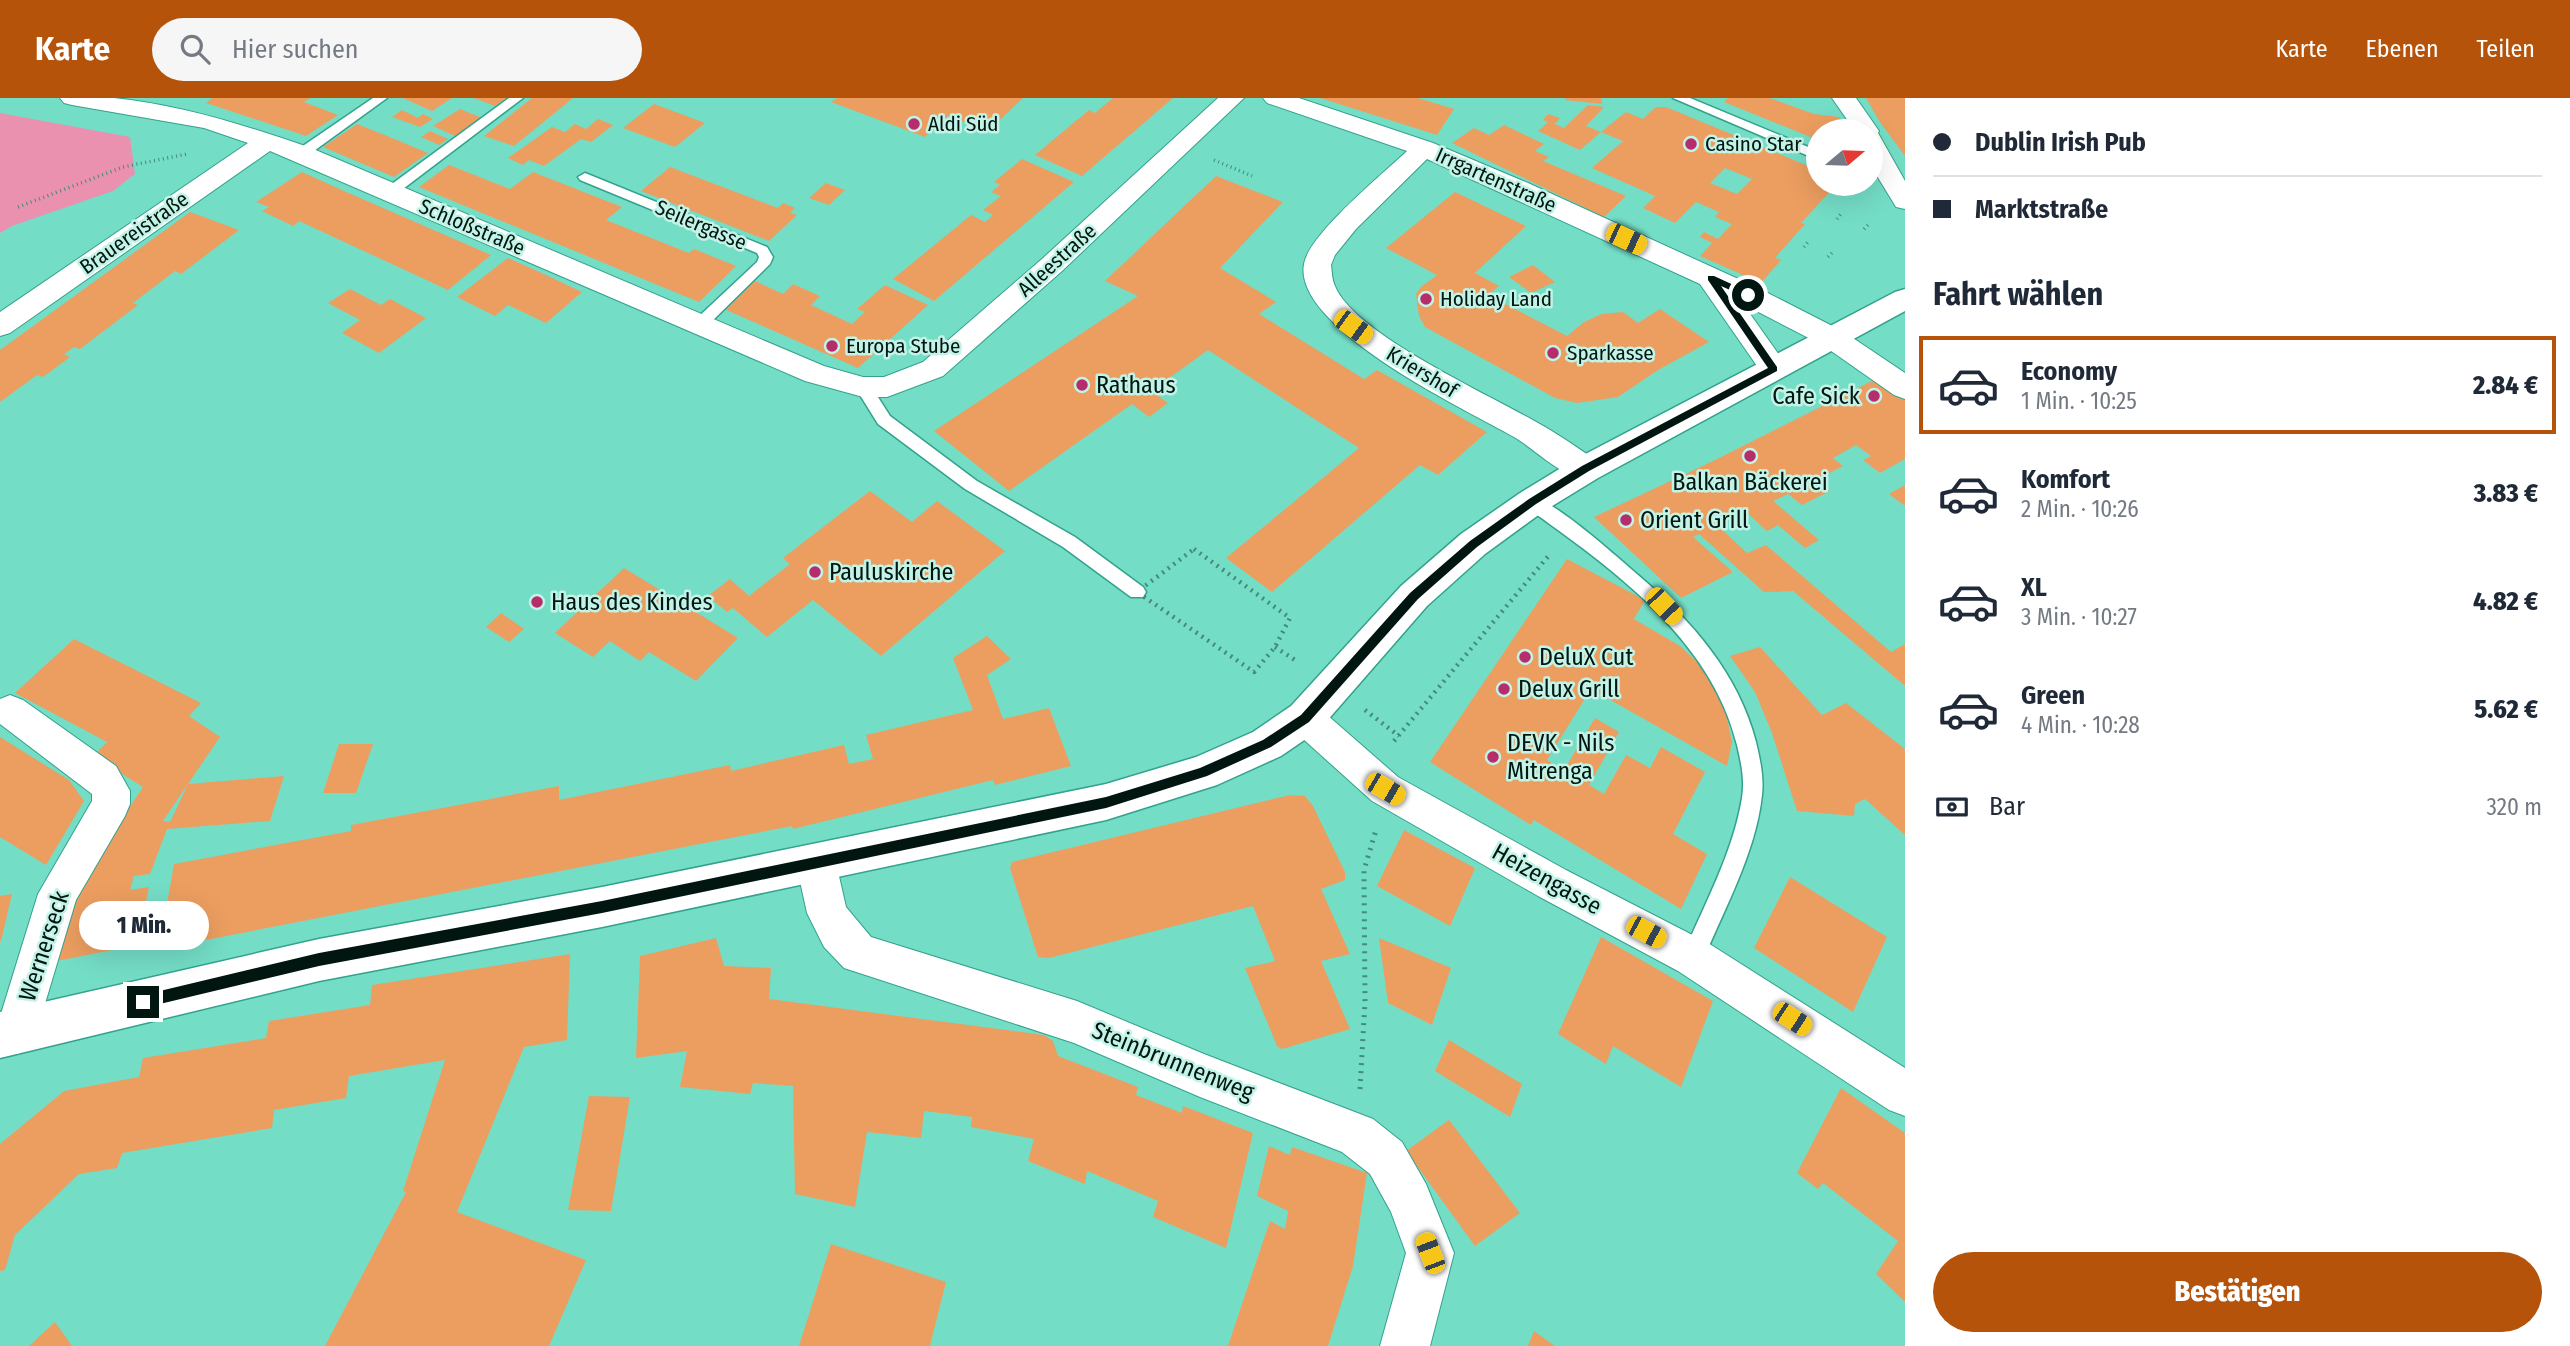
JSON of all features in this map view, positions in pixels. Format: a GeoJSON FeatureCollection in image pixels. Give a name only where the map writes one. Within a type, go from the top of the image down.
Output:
{"type":"FeatureCollection","features":[{"type":"Feature","properties":{"kind":"street","name":"Schloßstraße"},"geometry":{"type":"LineString","coordinates":[[72,98],[209,122],[258,148],[302,153],[815,373],[863,387]]}},
{"type":"Feature","properties":{"kind":"street","name":"Alleestraße"},"geometry":{"type":"LineString","coordinates":[[863,387],[887,387],[933,369],[1052,265],[1232,98]]}},
{"type":"Feature","properties":{"kind":"street","name":"Irrgartenstraße"},"geometry":{"type":"LineString","coordinates":[[1275,98],[1424,148],[1519,189],[1711,278],[1834,339],[1905,388]]}},
{"type":"Feature","properties":{"kind":"street"},"geometry":{"type":"LineString","coordinates":[[1844,98],[1859,119]]}},
{"type":"Feature","properties":{"kind":"street","name":"Brauereistraße"},"geometry":{"type":"LineString","coordinates":[[0,326],[258,148]]}},
{"type":"Feature","properties":{"kind":"street","name":"Kriershof"},"geometry":{"type":"LineString","coordinates":[[1424,148],[1327,244],[1317,267],[1321,288],[1353,327],[1404,364],[1527,431],[1586,469]]}},
{"type":"Feature","properties":{"kind":"street"},"geometry":{"type":"LineString","coordinates":[[1883,175],[1905,201]]}},
{"type":"Feature","properties":{"kind":"street"},"geometry":{"type":"LineString","coordinates":[[1711,278],[1774,369]]}},
{"type":"Feature","properties":{"kind":"street"},"geometry":{"type":"LineString","coordinates":[[9,1033],[319,960],[602,907],[1106,802],[1203,773],[1267,744],[1305,718],[1414,596],[1473,544],[1532,502],[1586,469],[1905,299]]}},
{"type":"Feature","properties":{"kind":"street","name":"Wernerseck"},"geometry":{"type":"LineString","coordinates":[[9,1033],[58,894],[111,804],[111,791],[103,778],[10,712]]}},
{"type":"Feature","properties":{"kind":"street","name":"Heizengasse"},"geometry":{"type":"LineString","coordinates":[[1305,718],[1385,789],[1552,883],[1693,957],[1905,1094]]}},
{"type":"Feature","properties":{"kind":"street","name":"Steinbrunnenweg"},"geometry":{"type":"LineString","coordinates":[[816,863],[825,912],[839,936],[859,954],[1077,1022],[1200,1075],[1357,1135],[1386,1157],[1410,1200],[1430,1253],[1405,1346]]}},
{"type":"Feature","properties":{"kind":"lane"},"geometry":{"type":"LineString","coordinates":[[302,153],[381,98]]}},
{"type":"Feature","properties":{"kind":"lane"},"geometry":{"type":"LineString","coordinates":[[390,192],[517,98]]}},
{"type":"Feature","properties":{"kind":"lane"},"geometry":{"type":"LineString","coordinates":[[1679,98],[1806,151]]}},
{"type":"Feature","properties":{"kind":"lane","name":"Seilergasse"},"geometry":{"type":"LineString","coordinates":[[585,177],[762,250],[766,257],[763,264],[700,324]]}},
{"type":"Feature","properties":{"kind":"lane"},"geometry":{"type":"LineString","coordinates":[[863,387],[884,420],[971,485],[1069,542],[1137,592]]}},
{"type":"Feature","properties":{"kind":"lane"},"geometry":{"type":"LineString","coordinates":[[1532,502],[1570,529],[1664,606],[1694,638],[1718,671],[1734,702],[1745,733],[1753,793],[1749,818],[1693,957]]}},
{"type":"Feature","properties":{"kind":"path"},"geometry":{"type":"LineString","coordinates":[[18,207],[152,159],[258,148]]}},
{"type":"Feature","properties":{"kind":"path"},"geometry":{"type":"LineString","coordinates":[[1837,219],[1841,214]]}},
{"type":"Feature","properties":{"kind":"path"},"geometry":{"type":"LineString","coordinates":[[1864,229],[1869,224]]}},
{"type":"Feature","properties":{"kind":"path"},"geometry":{"type":"LineString","coordinates":[[1804,247],[1808,242]]}},
{"type":"Feature","properties":{"kind":"path"},"geometry":{"type":"LineString","coordinates":[[1828,257],[1832,253]]}},
{"type":"Feature","properties":{"kind":"path"},"geometry":{"type":"LineString","coordinates":[[1366,772],[1570,529]]}},
{"type":"Feature","properties":{"kind":"path"},"geometry":{"type":"LineString","coordinates":[[1194,549],[1290,618],[1275,647],[1254,672],[1137,592],[1194,549]]}},
{"type":"Feature","properties":{"kind":"path"},"geometry":{"type":"LineString","coordinates":[[1357,1135],[1365,1002],[1364,870],[1377,826]]}},
{"type":"Feature","properties":{"kind":"shaded area"},"geometry":{"type":"Polygon","coordinates":[[[0,113],[130,137],[135,174],[113,191],[12,226],[0,233],[0,113]]]}},
{"type":"Feature","properties":{"kind":"building"},"geometry":{"type":"Polygon","coordinates":[[[212,98],[310,98],[304,102],[338,115],[306,136],[206,103],[212,98]]]}},
{"type":"Feature","properties":{"kind":"building"},"geometry":{"type":"Polygon","coordinates":[[[403,98],[452,98],[432,111],[403,98]]]}},
{"type":"Feature","properties":{"kind":"building"},"geometry":{"type":"Polygon","coordinates":[[[474,98],[507,98],[495,106],[474,98]]]}},
{"type":"Feature","properties":{"kind":"building"},"geometry":{"type":"Polygon","coordinates":[[[532,98],[573,98],[514,146],[484,136],[532,98]]]}},
{"type":"Feature","properties":{"kind":"building","name":"Aldi Süd"},"geometry":{"type":"Polygon","coordinates":[[[837,98],[1023,98],[988,131],[948,116],[925,137],[831,102],[837,98]]]}},
{"type":"Feature","properties":{"kind":"building"},"geometry":{"type":"Polygon","coordinates":[[[1113,98],[1173,98],[1082,176],[1035,155],[1089,110],[1095,113],[1113,98]]]}},
{"type":"Feature","properties":{"kind":"building"},"geometry":{"type":"Polygon","coordinates":[[[1320,98],[1418,98],[1454,109],[1437,135],[1320,98]]]}},
{"type":"Feature","properties":{"kind":"building"},"geometry":{"type":"Polygon","coordinates":[[[1601,98],[1602,104],[1565,100],[1601,98]]]}},
{"type":"Feature","properties":{"kind":"building"},"geometry":{"type":"Polygon","coordinates":[[[1728,98],[1770,98],[1814,114],[1840,119],[1806,119],[1806,135],[1724,102],[1728,98]]]}},
{"type":"Feature","properties":{"kind":"building"},"geometry":{"type":"Polygon","coordinates":[[[1866,98],[1905,98],[1905,156],[1883,126],[1883,119],[1878,119],[1866,98]]]}},
{"type":"Feature","properties":{"kind":"building"},"geometry":{"type":"Polygon","coordinates":[[[654,104],[705,123],[675,147],[623,128],[654,104]]]}},
{"type":"Feature","properties":{"kind":"building"},"geometry":{"type":"Polygon","coordinates":[[[1588,105],[1604,107],[1586,126],[1601,132],[1580,150],[1538,131],[1548,122],[1543,120],[1548,114],[1560,118],[1555,124],[1564,128],[1588,105]]]}},
{"type":"Feature","properties":{"kind":"building"},"geometry":{"type":"Polygon","coordinates":[[[1656,107],[1666,107],[1806,165],[1806,196],[1826,196],[1801,223],[1805,224],[1775,258],[1781,260],[1761,283],[1700,256],[1712,243],[1700,237],[1704,232],[1718,239],[1732,224],[1715,217],[1719,212],[1696,202],[1675,223],[1643,208],[1655,196],[1592,168],[1623,141],[1601,132],[1626,112],[1643,119],[1656,107]],[[1725,168],[1710,183],[1737,194],[1752,179],[1725,168]]]}},
{"type":"Feature","properties":{"kind":"building"},"geometry":{"type":"Polygon","coordinates":[[[460,109],[482,118],[455,136],[433,126],[460,109]]]}},
{"type":"Feature","properties":{"kind":"building"},"geometry":{"type":"Polygon","coordinates":[[[402,110],[418,118],[423,114],[433,119],[420,127],[392,117],[402,110]]]}},
{"type":"Feature","properties":{"kind":"building"},"geometry":{"type":"Polygon","coordinates":[[[598,119],[613,125],[591,142],[581,139],[544,166],[529,160],[523,165],[508,158],[552,127],[565,132],[575,124],[586,129],[598,119]]]}},
{"type":"Feature","properties":{"kind":"building"},"geometry":{"type":"Polygon","coordinates":[[[357,124],[428,153],[394,177],[323,147],[357,124]]]}},
{"type":"Feature","properties":{"kind":"building"},"geometry":{"type":"Polygon","coordinates":[[[1504,125],[1544,144],[1535,151],[1549,157],[1543,161],[1626,196],[1604,217],[1452,143],[1474,128],[1489,135],[1504,125]]]}},
{"type":"Feature","properties":{"kind":"building"},"geometry":{"type":"Polygon","coordinates":[[[430,131],[448,139],[439,145],[421,137],[430,131]]]}},
{"type":"Feature","properties":{"kind":"building"},"geometry":{"type":"Polygon","coordinates":[[[1022,159],[1074,182],[934,301],[893,279],[971,215],[985,222],[993,215],[983,210],[1001,196],[991,192],[1000,185],[994,182],[1022,159]]]}},
{"type":"Feature","properties":{"kind":"building"},"geometry":{"type":"Polygon","coordinates":[[[449,165],[510,189],[533,172],[622,207],[606,220],[689,253],[694,249],[736,266],[699,302],[419,187],[449,165]]]}},
{"type":"Feature","properties":{"kind":"building"},"geometry":{"type":"Polygon","coordinates":[[[670,167],[778,208],[783,203],[795,208],[790,213],[797,215],[769,241],[641,191],[670,167]]]}},
{"type":"Feature","properties":{"kind":"building"},"geometry":{"type":"Polygon","coordinates":[[[302,172],[491,255],[448,290],[299,221],[293,226],[262,211],[269,207],[256,202],[302,172]]]}},
{"type":"Feature","properties":{"kind":"building","name":"Rathaus"},"geometry":{"type":"Polygon","coordinates":[[[1216,176],[1283,202],[1220,268],[1276,302],[1259,314],[1364,379],[1377,370],[1487,432],[1438,475],[1420,465],[1272,592],[1226,558],[1359,448],[1208,350],[1151,391],[1168,403],[1149,417],[1132,404],[1009,491],[934,431],[1138,296],[1105,281],[1216,176]]]}},
{"type":"Feature","properties":{"kind":"building"},"geometry":{"type":"Polygon","coordinates":[[[826,183],[845,190],[829,205],[809,198],[826,183]]]}},
{"type":"Feature","properties":{"kind":"building"},"geometry":{"type":"Polygon","coordinates":[[[1455,192],[1526,226],[1475,273],[1499,286],[1488,295],[1567,336],[1584,322],[1602,314],[1623,312],[1638,323],[1660,309],[1709,342],[1658,370],[1618,397],[1577,403],[1555,398],[1425,327],[1419,316],[1416,294],[1437,275],[1386,248],[1455,192]]]}},
{"type":"Feature","properties":{"kind":"building"},"geometry":{"type":"Polygon","coordinates":[[[190,212],[239,230],[181,274],[175,271],[133,303],[138,305],[80,349],[74,347],[64,354],[70,357],[43,377],[37,375],[0,402],[0,350],[190,212]]]}},
{"type":"Feature","properties":{"kind":"building"},"geometry":{"type":"Polygon","coordinates":[[[508,258],[582,292],[546,323],[508,305],[495,316],[457,297],[508,258]]]}},
{"type":"Feature","properties":{"kind":"building"},"geometry":{"type":"Polygon","coordinates":[[[1533,265],[1555,282],[1531,293],[1509,277],[1533,265]]]}},
{"type":"Feature","properties":{"kind":"building"},"geometry":{"type":"Polygon","coordinates":[[[755,281],[783,294],[793,284],[820,296],[811,305],[852,324],[865,312],[857,309],[885,285],[928,305],[858,368],[724,309],[755,281]]]}},
{"type":"Feature","properties":{"kind":"building"},"geometry":{"type":"Polygon","coordinates":[[[350,289],[381,305],[390,299],[426,318],[379,353],[342,333],[360,320],[328,303],[350,289]]]}},
{"type":"Feature","properties":{"kind":"building"},"geometry":{"type":"Polygon","coordinates":[[[1876,379],[1905,399],[1905,459],[1880,473],[1863,460],[1871,456],[1856,445],[1833,458],[1843,466],[1816,480],[1830,491],[1802,505],[1788,494],[1773,501],[1819,540],[1805,548],[1778,525],[1767,531],[1745,511],[1717,525],[1747,553],[1766,545],[1891,652],[1905,644],[1905,686],[1793,591],[1764,592],[1699,534],[1693,537],[1733,572],[1681,598],[1594,517],[1715,460],[1876,379]]]}},
{"type":"Feature","properties":{"kind":"building"},"geometry":{"type":"Polygon","coordinates":[[[1905,485],[1905,506],[1889,494],[1905,485]]]}},
{"type":"Feature","properties":{"kind":"building"},"geometry":{"type":"Polygon","coordinates":[[[870,491],[912,522],[937,501],[1005,551],[881,656],[813,600],[767,637],[733,608],[727,612],[708,596],[730,579],[749,596],[790,564],[783,558],[870,491]]]}},
{"type":"Feature","properties":{"kind":"building"},"geometry":{"type":"Polygon","coordinates":[[[1567,559],[1645,600],[1634,619],[1680,646],[1697,662],[1713,684],[1726,713],[1732,742],[1727,766],[1591,689],[1547,760],[1564,770],[1595,718],[1619,732],[1589,785],[1604,794],[1626,755],[1650,768],[1661,747],[1705,772],[1673,834],[1707,854],[1681,909],[1534,820],[1531,825],[1430,762],[1567,559]]]}},
{"type":"Feature","properties":{"kind":"building"},"geometry":{"type":"Polygon","coordinates":[[[624,568],[738,638],[696,681],[649,652],[640,661],[610,641],[593,657],[555,633],[624,568]]]}},
{"type":"Feature","properties":{"kind":"building"},"geometry":{"type":"Polygon","coordinates":[[[501,613],[524,629],[509,642],[486,627],[501,613]]]}},
{"type":"Feature","properties":{"kind":"building"},"geometry":{"type":"Polygon","coordinates":[[[987,636],[1011,659],[987,675],[1003,719],[1049,708],[1071,766],[995,785],[993,780],[793,829],[792,826],[159,949],[174,864],[351,831],[351,825],[559,786],[559,800],[730,765],[731,771],[844,745],[849,764],[873,759],[866,735],[973,710],[953,658],[987,636]]]}},
{"type":"Feature","properties":{"kind":"building"},"geometry":{"type":"Polygon","coordinates":[[[74,639],[201,703],[189,716],[220,737],[188,784],[284,776],[270,821],[167,829],[150,874],[134,876],[130,890],[149,887],[137,945],[57,961],[72,894],[143,787],[93,756],[107,742],[15,693],[74,639]],[[188,784],[163,821],[170,822],[188,784]]]}},
{"type":"Feature","properties":{"kind":"building"},"geometry":{"type":"Polygon","coordinates":[[[1760,647],[1822,715],[1846,703],[1905,749],[1905,835],[1865,799],[1855,804],[1854,816],[1797,811],[1772,733],[1755,692],[1730,656],[1760,647]]]}},
{"type":"Feature","properties":{"kind":"building"},"geometry":{"type":"Polygon","coordinates":[[[0,737],[69,780],[84,801],[46,865],[0,837],[0,737]]]}},
{"type":"Feature","properties":{"kind":"building"},"geometry":{"type":"Polygon","coordinates":[[[339,744],[373,744],[356,793],[323,793],[339,744]]]}},
{"type":"Feature","properties":{"kind":"building"},"geometry":{"type":"Polygon","coordinates":[[[1290,795],[1305,796],[1313,806],[1345,872],[1345,880],[1321,889],[1350,954],[1321,961],[1350,1029],[1282,1049],[1277,1046],[1245,968],[1275,961],[1253,906],[1049,958],[1038,957],[1010,868],[1012,862],[1290,795]]]}},
{"type":"Feature","properties":{"kind":"building"},"geometry":{"type":"Polygon","coordinates":[[[1404,830],[1475,868],[1450,926],[1377,886],[1404,830]]]}},
{"type":"Feature","properties":{"kind":"building"},"geometry":{"type":"Polygon","coordinates":[[[1790,877],[1887,937],[1853,1012],[1754,948],[1790,877]]]}},
{"type":"Feature","properties":{"kind":"building"},"geometry":{"type":"Polygon","coordinates":[[[12,894],[1,941],[0,941],[0,896],[12,894]]]}},
{"type":"Feature","properties":{"kind":"building"},"geometry":{"type":"Polygon","coordinates":[[[1601,937],[1713,1001],[1681,1087],[1613,1046],[1606,1064],[1558,1034],[1601,937]]]}},
{"type":"Feature","properties":{"kind":"building"},"geometry":{"type":"Polygon","coordinates":[[[716,938],[724,966],[771,968],[769,999],[1044,1035],[1053,1041],[1058,1056],[1138,1087],[1136,1095],[1182,1113],[1183,1106],[1253,1133],[1226,1248],[1153,1217],[1158,1201],[1087,1171],[1085,1184],[1028,1161],[1034,1139],[971,1127],[972,1117],[924,1111],[921,1138],[867,1132],[855,1207],[795,1194],[793,1086],[753,1083],[750,1094],[680,1087],[687,1051],[636,1058],[640,956],[716,938]]]}},
{"type":"Feature","properties":{"kind":"building"},"geometry":{"type":"Polygon","coordinates":[[[1379,938],[1451,968],[1432,1025],[1388,1003],[1379,938]]]}},
{"type":"Feature","properties":{"kind":"building"},"geometry":{"type":"Polygon","coordinates":[[[570,954],[567,1040],[524,1047],[457,1212],[586,1260],[549,1346],[325,1346],[406,1192],[403,1191],[445,1060],[349,1076],[346,1098],[274,1110],[272,1128],[122,1153],[117,1168],[79,1174],[15,1235],[5,1270],[0,1271],[0,1144],[64,1091],[139,1077],[143,1058],[266,1038],[269,1021],[370,1005],[372,985],[570,954]]]}},
{"type":"Feature","properties":{"kind":"building"},"geometry":{"type":"Polygon","coordinates":[[[1449,1040],[1522,1084],[1510,1117],[1435,1071],[1449,1040]]]}},
{"type":"Feature","properties":{"kind":"building"},"geometry":{"type":"Polygon","coordinates":[[[1841,1088],[1905,1133],[1905,1302],[1876,1274],[1898,1241],[1823,1183],[1818,1189],[1797,1173],[1841,1088]]]}},
{"type":"Feature","properties":{"kind":"building"},"geometry":{"type":"Polygon","coordinates":[[[589,1096],[630,1097],[611,1211],[568,1210],[589,1096]]]}},
{"type":"Feature","properties":{"kind":"building"},"geometry":{"type":"Polygon","coordinates":[[[1449,1120],[1520,1213],[1475,1246],[1406,1151],[1449,1120]]]}},
{"type":"Feature","properties":{"kind":"building"},"geometry":{"type":"Polygon","coordinates":[[[1269,1146],[1290,1155],[1292,1147],[1367,1173],[1353,1266],[1328,1346],[1228,1346],[1270,1221],[1285,1229],[1288,1211],[1257,1196],[1269,1146]]]}},
{"type":"Feature","properties":{"kind":"building"},"geometry":{"type":"Polygon","coordinates":[[[831,1244],[946,1282],[930,1346],[799,1346],[831,1244]]]}},
{"type":"Feature","properties":{"kind":"building"},"geometry":{"type":"Polygon","coordinates":[[[55,1322],[72,1346],[29,1346],[55,1322]]]}},
{"type":"Feature","properties":{"kind":"building"},"geometry":{"type":"Polygon","coordinates":[[[1534,1331],[1555,1346],[1528,1346],[1534,1331]]]}},
{"type":"Feature","properties":{"kind":"place","name":"Aldi Süd"},"geometry":{"type":"Point","coordinates":[914,124]}},
{"type":"Feature","properties":{"kind":"place","name":"Casino Star"},"geometry":{"type":"Point","coordinates":[1691,144]}},
{"type":"Feature","properties":{"kind":"place","name":"Holiday Land"},"geometry":{"type":"Point","coordinates":[1426,299]}},
{"type":"Feature","properties":{"kind":"place","name":"Europa Stube"},"geometry":{"type":"Point","coordinates":[832,346]}},
{"type":"Feature","properties":{"kind":"place","name":"Sparkasse"},"geometry":{"type":"Point","coordinates":[1553,353]}},
{"type":"Feature","properties":{"kind":"place","name":"Rathaus"},"geometry":{"type":"Point","coordinates":[1082,385]}},
{"type":"Feature","properties":{"kind":"place","name":"Cafe Sick"},"geometry":{"type":"Point","coordinates":[1874,396]}},
{"type":"Feature","properties":{"kind":"place","name":"Balkan Bäckerei"},"geometry":{"type":"Point","coordinates":[1750,456]}},
{"type":"Feature","properties":{"kind":"place","name":"Orient Grill"},"geometry":{"type":"Point","coordinates":[1626,520]}},
{"type":"Feature","properties":{"kind":"place","name":"Pauluskirche"},"geometry":{"type":"Point","coordinates":[815,572]}},
{"type":"Feature","properties":{"kind":"place","name":"Haus des Kindes"},"geometry":{"type":"Point","coordinates":[537,602]}},
{"type":"Feature","properties":{"kind":"place","name":"DeluX Cut"},"geometry":{"type":"Point","coordinates":[1525,657]}},
{"type":"Feature","properties":{"kind":"place","name":"Delux Grill"},"geometry":{"type":"Point","coordinates":[1504,689]}},
{"type":"Feature","properties":{"kind":"place","name":"DEVK - Nils Mitrenga"},"geometry":{"type":"Point","coordinates":[1493,757]}},
{"type":"Feature","properties":{"kind":"route"},"geometry":{"type":"LineString","coordinates":[[143,1002],[319,960],[602,907],[1106,802],[1203,773],[1267,744],[1305,718],[1335,688],[1414,596],[1473,544],[1532,502],[1586,469],[1774,369],[1711,278],[1748,295]]}}]}
